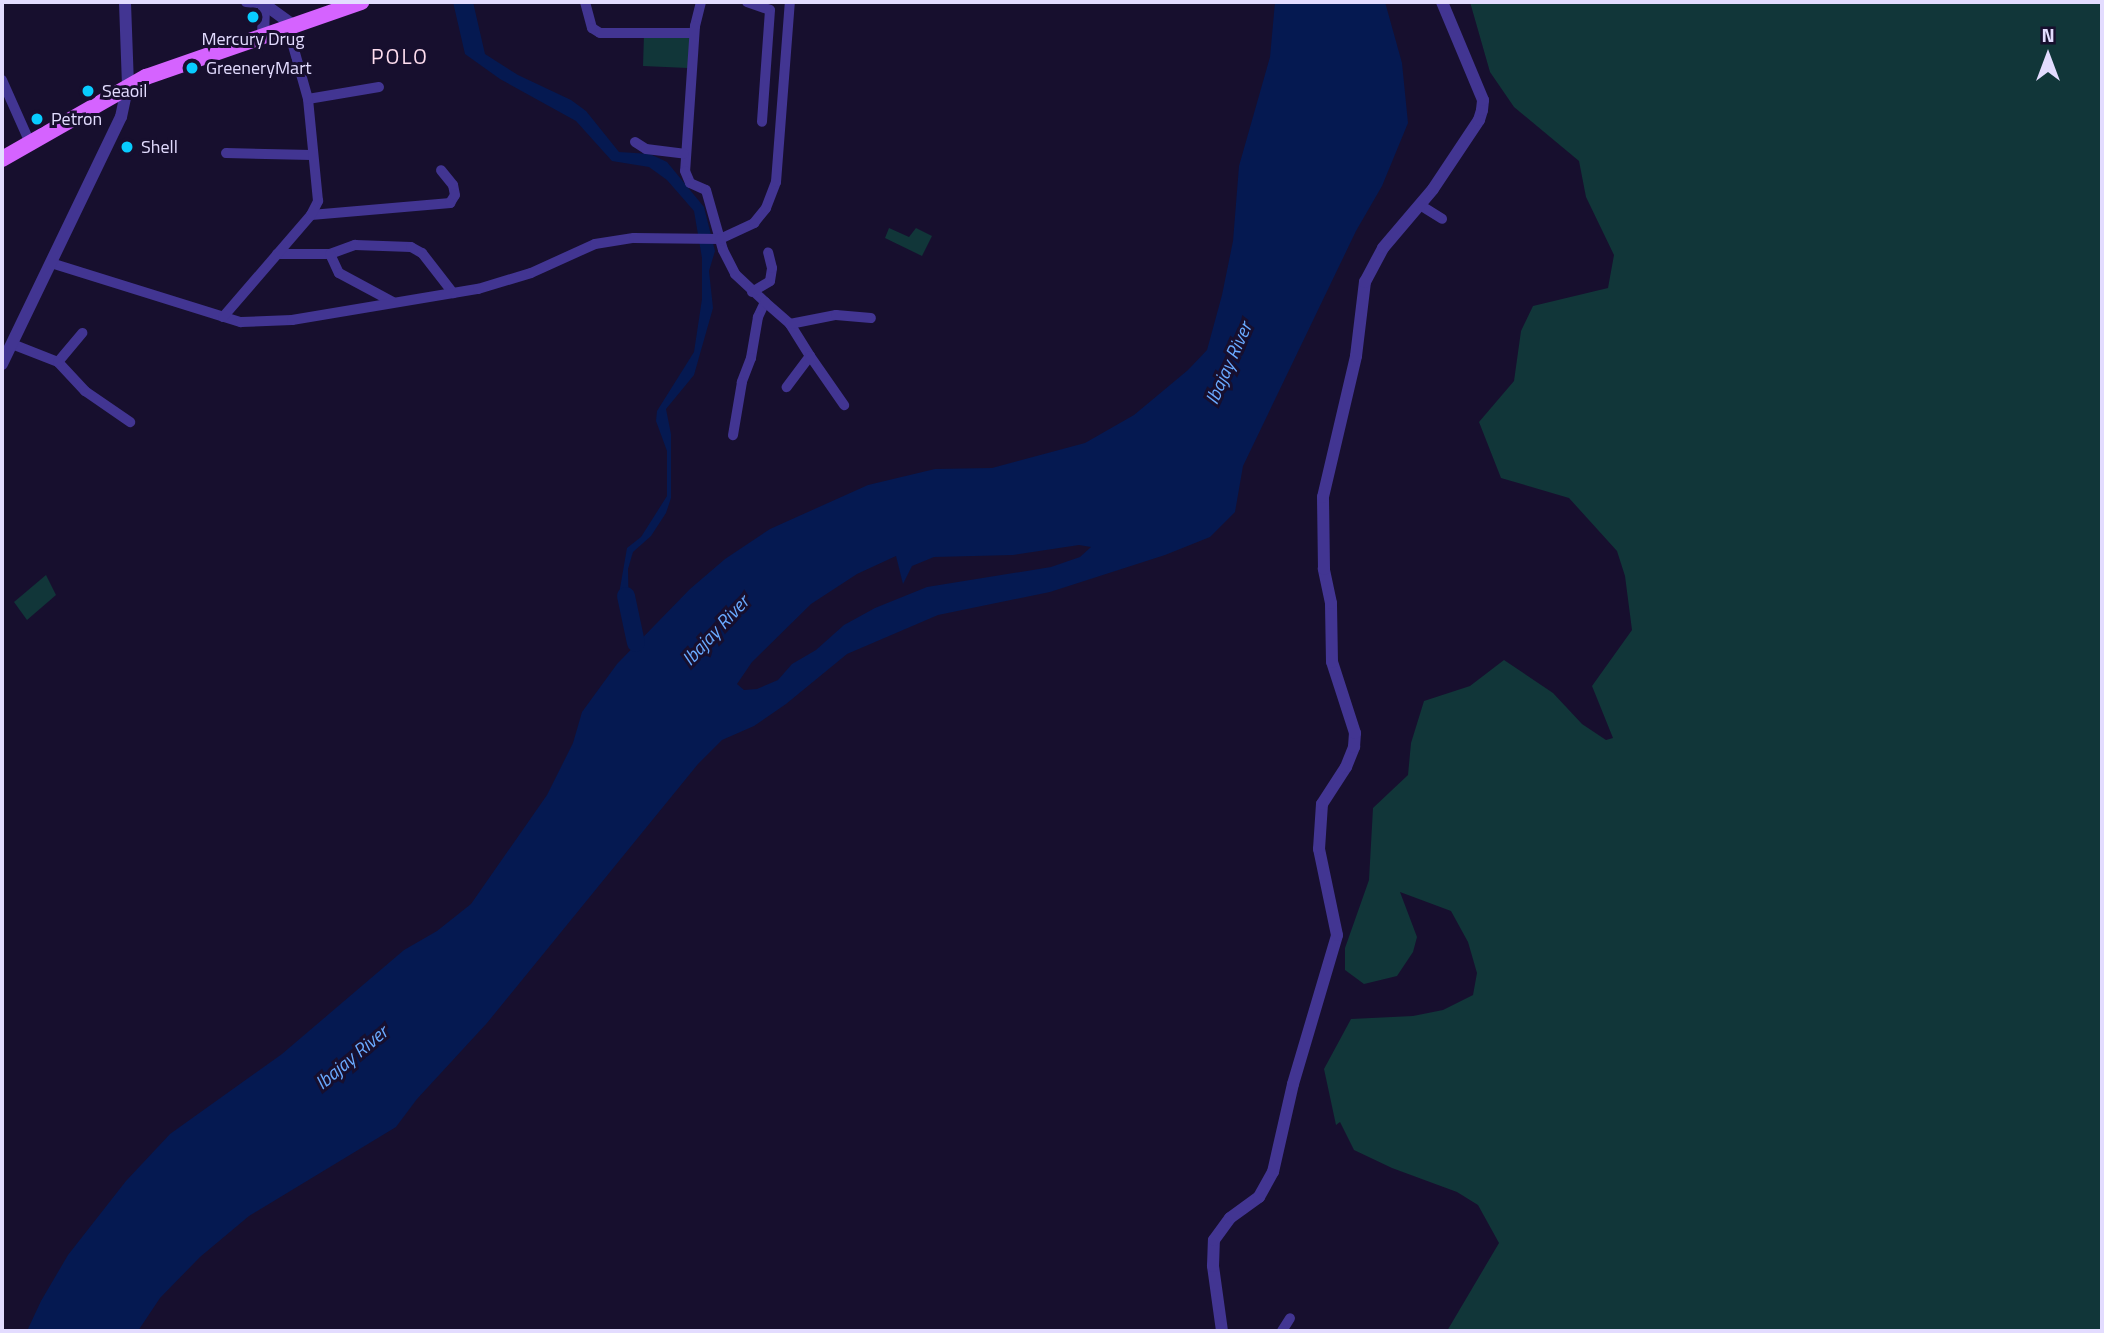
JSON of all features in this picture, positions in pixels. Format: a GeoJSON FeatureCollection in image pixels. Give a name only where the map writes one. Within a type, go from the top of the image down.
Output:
{"type":"FeatureCollection","features":[{"type":"Feature","properties":{"kind":"main road"},"geometry":{"type":"LineString","coordinates":[[2,159],[128,85],[361,2]]}},
{"type":"Feature","properties":{"kind":"street"},"geometry":{"type":"LineString","coordinates":[[2,364],[121,117],[128,85],[125,2]]}},
{"type":"Feature","properties":{"kind":"street"},"geometry":{"type":"LineString","coordinates":[[223,317],[311,215],[317,201],[308,99],[291,26],[264,3],[246,2]]}},
{"type":"Feature","properties":{"kind":"street"},"geometry":{"type":"LineString","coordinates":[[585,2],[596,32],[694,33]]}},
{"type":"Feature","properties":{"kind":"street"},"geometry":{"type":"LineString","coordinates":[[701,2],[694,33],[684,154],[687,180],[706,190],[720,239],[735,274],[790,324],[844,405]]}},
{"type":"Feature","properties":{"kind":"street"},"geometry":{"type":"LineString","coordinates":[[747,2],[770,10],[762,122]]}},
{"type":"Feature","properties":{"kind":"street"},"geometry":{"type":"LineString","coordinates":[[51,264],[223,317],[241,321],[292,320],[478,289],[531,272],[595,244],[634,238],[720,239],[754,223],[766,208],[776,182],[790,2]]}},
{"type":"Feature","properties":{"kind":"street"},"geometry":{"type":"LineString","coordinates":[[1222,1331],[1213,1266],[1214,1240],[1230,1218],[1259,1198],[1273,1172],[1293,1084],[1337,935],[1320,849],[1322,804],[1346,767],[1354,747],[1355,733],[1332,662],[1331,603],[1324,569],[1323,498],[1356,356],[1365,282],[1384,248],[1420,205],[1479,120],[1482,110],[1483,100],[1442,2]]}},
{"type":"Feature","properties":{"kind":"street"},"geometry":{"type":"LineString","coordinates":[[263,36],[264,3]]}},
{"type":"Feature","properties":{"kind":"street"},"geometry":{"type":"LineString","coordinates":[[2,80],[30,143]]}},
{"type":"Feature","properties":{"kind":"street"},"geometry":{"type":"LineString","coordinates":[[308,99],[379,87]]}},
{"type":"Feature","properties":{"kind":"street"},"geometry":{"type":"LineString","coordinates":[[635,142],[646,149],[684,154]]}},
{"type":"Feature","properties":{"kind":"street"},"geometry":{"type":"LineString","coordinates":[[226,153],[312,155]]}},
{"type":"Feature","properties":{"kind":"street"},"geometry":{"type":"LineString","coordinates":[[311,215],[450,204],[455,195],[453,185],[441,170]]}},
{"type":"Feature","properties":{"kind":"street"},"geometry":{"type":"LineString","coordinates":[[1420,205],[1442,219]]}},
{"type":"Feature","properties":{"kind":"street"},"geometry":{"type":"LineString","coordinates":[[276,254],[330,254],[355,245],[411,247],[422,253],[453,292]]}},
{"type":"Feature","properties":{"kind":"street"},"geometry":{"type":"LineString","coordinates":[[752,292],[770,281],[772,268],[768,252]]}},
{"type":"Feature","properties":{"kind":"street"},"geometry":{"type":"LineString","coordinates":[[330,254],[339,273],[393,302]]}},
{"type":"Feature","properties":{"kind":"street"},"geometry":{"type":"LineString","coordinates":[[733,435],[742,382],[751,358],[758,317],[765,302]]}},
{"type":"Feature","properties":{"kind":"street"},"geometry":{"type":"LineString","coordinates":[[790,324],[836,315],[871,318]]}},
{"type":"Feature","properties":{"kind":"street"},"geometry":{"type":"LineString","coordinates":[[58,362],[82,333]]}},
{"type":"Feature","properties":{"kind":"street"},"geometry":{"type":"LineString","coordinates":[[12,344],[58,362],[85,391],[130,422]]}},
{"type":"Feature","properties":{"kind":"street"},"geometry":{"type":"LineString","coordinates":[[788,387],[810,356]]}},
{"type":"Feature","properties":{"kind":"street"},"geometry":{"type":"LineString","coordinates":[[1282,1331],[1290,1318]]}},
{"type":"Feature","properties":{"kind":"green space"},"geometry":{"type":"Polygon","coordinates":[[[1470,2],[2102,2],[2102,1331],[1447,1331],[1499,1243],[1478,1205],[1457,1192],[1392,1168],[1354,1150],[1340,1122],[1336,1125],[1324,1069],[1351,1019],[1413,1016],[1443,1010],[1473,995],[1477,973],[1468,942],[1451,911],[1400,892],[1417,937],[1413,952],[1397,976],[1364,984],[1345,970],[1345,948],[1369,880],[1373,808],[1408,775],[1411,743],[1424,701],[1470,686],[1504,660],[1553,693],[1582,724],[1606,740],[1613,738],[1592,686],[1632,630],[1625,576],[1617,551],[1569,498],[1501,478],[1479,422],[1514,381],[1521,331],[1533,306],[1608,288],[1614,255],[1586,197],[1579,161],[1514,107],[1490,72],[1470,2]]]}},
{"type":"Feature","properties":{"kind":"green space"},"geometry":{"type":"Polygon","coordinates":[[[644,35],[691,36],[688,68],[643,66],[644,35]]]}},
{"type":"Feature","properties":{"kind":"green space"},"geometry":{"type":"Polygon","coordinates":[[[889,228],[909,237],[916,228],[932,236],[922,256],[885,238],[889,228]]]}},
{"type":"Feature","properties":{"kind":"green space"},"geometry":{"type":"Polygon","coordinates":[[[46,575],[56,595],[27,620],[14,602],[46,575]]]}},
{"type":"Feature","properties":{"kind":"water"},"geometry":{"type":"Polygon","coordinates":[[[453,2],[473,2],[485,54],[518,75],[571,100],[586,111],[619,152],[650,154],[667,162],[704,207],[715,251],[709,271],[713,308],[694,375],[666,409],[671,434],[671,498],[666,513],[651,536],[633,552],[628,569],[629,621],[619,594],[627,548],[641,537],[667,496],[667,451],[656,421],[657,411],[694,352],[702,299],[702,258],[694,211],[667,180],[649,167],[612,161],[576,121],[500,79],[465,54],[453,2]]]}},
{"type":"Feature","properties":{"kind":"water","name":"Ibajay River"},"geometry":{"type":"Polygon","coordinates":[[[1275,2],[1385,2],[1402,63],[1408,123],[1382,186],[1356,231],[1243,466],[1235,512],[1210,537],[1165,555],[1050,592],[938,615],[847,654],[786,704],[754,726],[722,740],[698,764],[487,1023],[417,1099],[396,1127],[249,1216],[200,1257],[160,1298],[138,1331],[27,1331],[68,1255],[126,1181],[170,1134],[282,1054],[404,950],[437,931],[471,904],[547,795],[573,743],[582,712],[617,664],[690,589],[725,559],[770,529],[868,485],[935,469],[992,468],[1085,443],[1134,415],[1188,370],[1207,350],[1222,295],[1233,241],[1239,166],[1270,57],[1275,2]],[[1079,545],[1013,555],[934,557],[912,566],[903,584],[896,556],[857,574],[811,604],[752,662],[737,684],[744,690],[757,689],[778,680],[792,664],[816,650],[844,625],[875,608],[927,587],[1051,567],[1080,557],[1091,547],[1079,545]]]}},
{"type":"Feature","properties":{"kind":"waterway"},"geometry":{"type":"LineString","coordinates":[[626,596],[636,643]]}},
{"type":"Feature","properties":{"kind":"place","name":"Mercury Drug"},"geometry":{"type":"Point","coordinates":[253,17]}},
{"type":"Feature","properties":{"kind":"place","name":"GreeneryMart"},"geometry":{"type":"Point","coordinates":[192,68]}},
{"type":"Feature","properties":{"kind":"place","name":"Seaoil"},"geometry":{"type":"Point","coordinates":[88,91]}},
{"type":"Feature","properties":{"kind":"place","name":"Petron"},"geometry":{"type":"Point","coordinates":[37,119]}},
{"type":"Feature","properties":{"kind":"place","name":"Shell"},"geometry":{"type":"Point","coordinates":[127,147]}},
{"type":"Feature","properties":{"kind":"district","name":"POLO"},"geometry":{"type":"Point","coordinates":[400,56]}}]}
